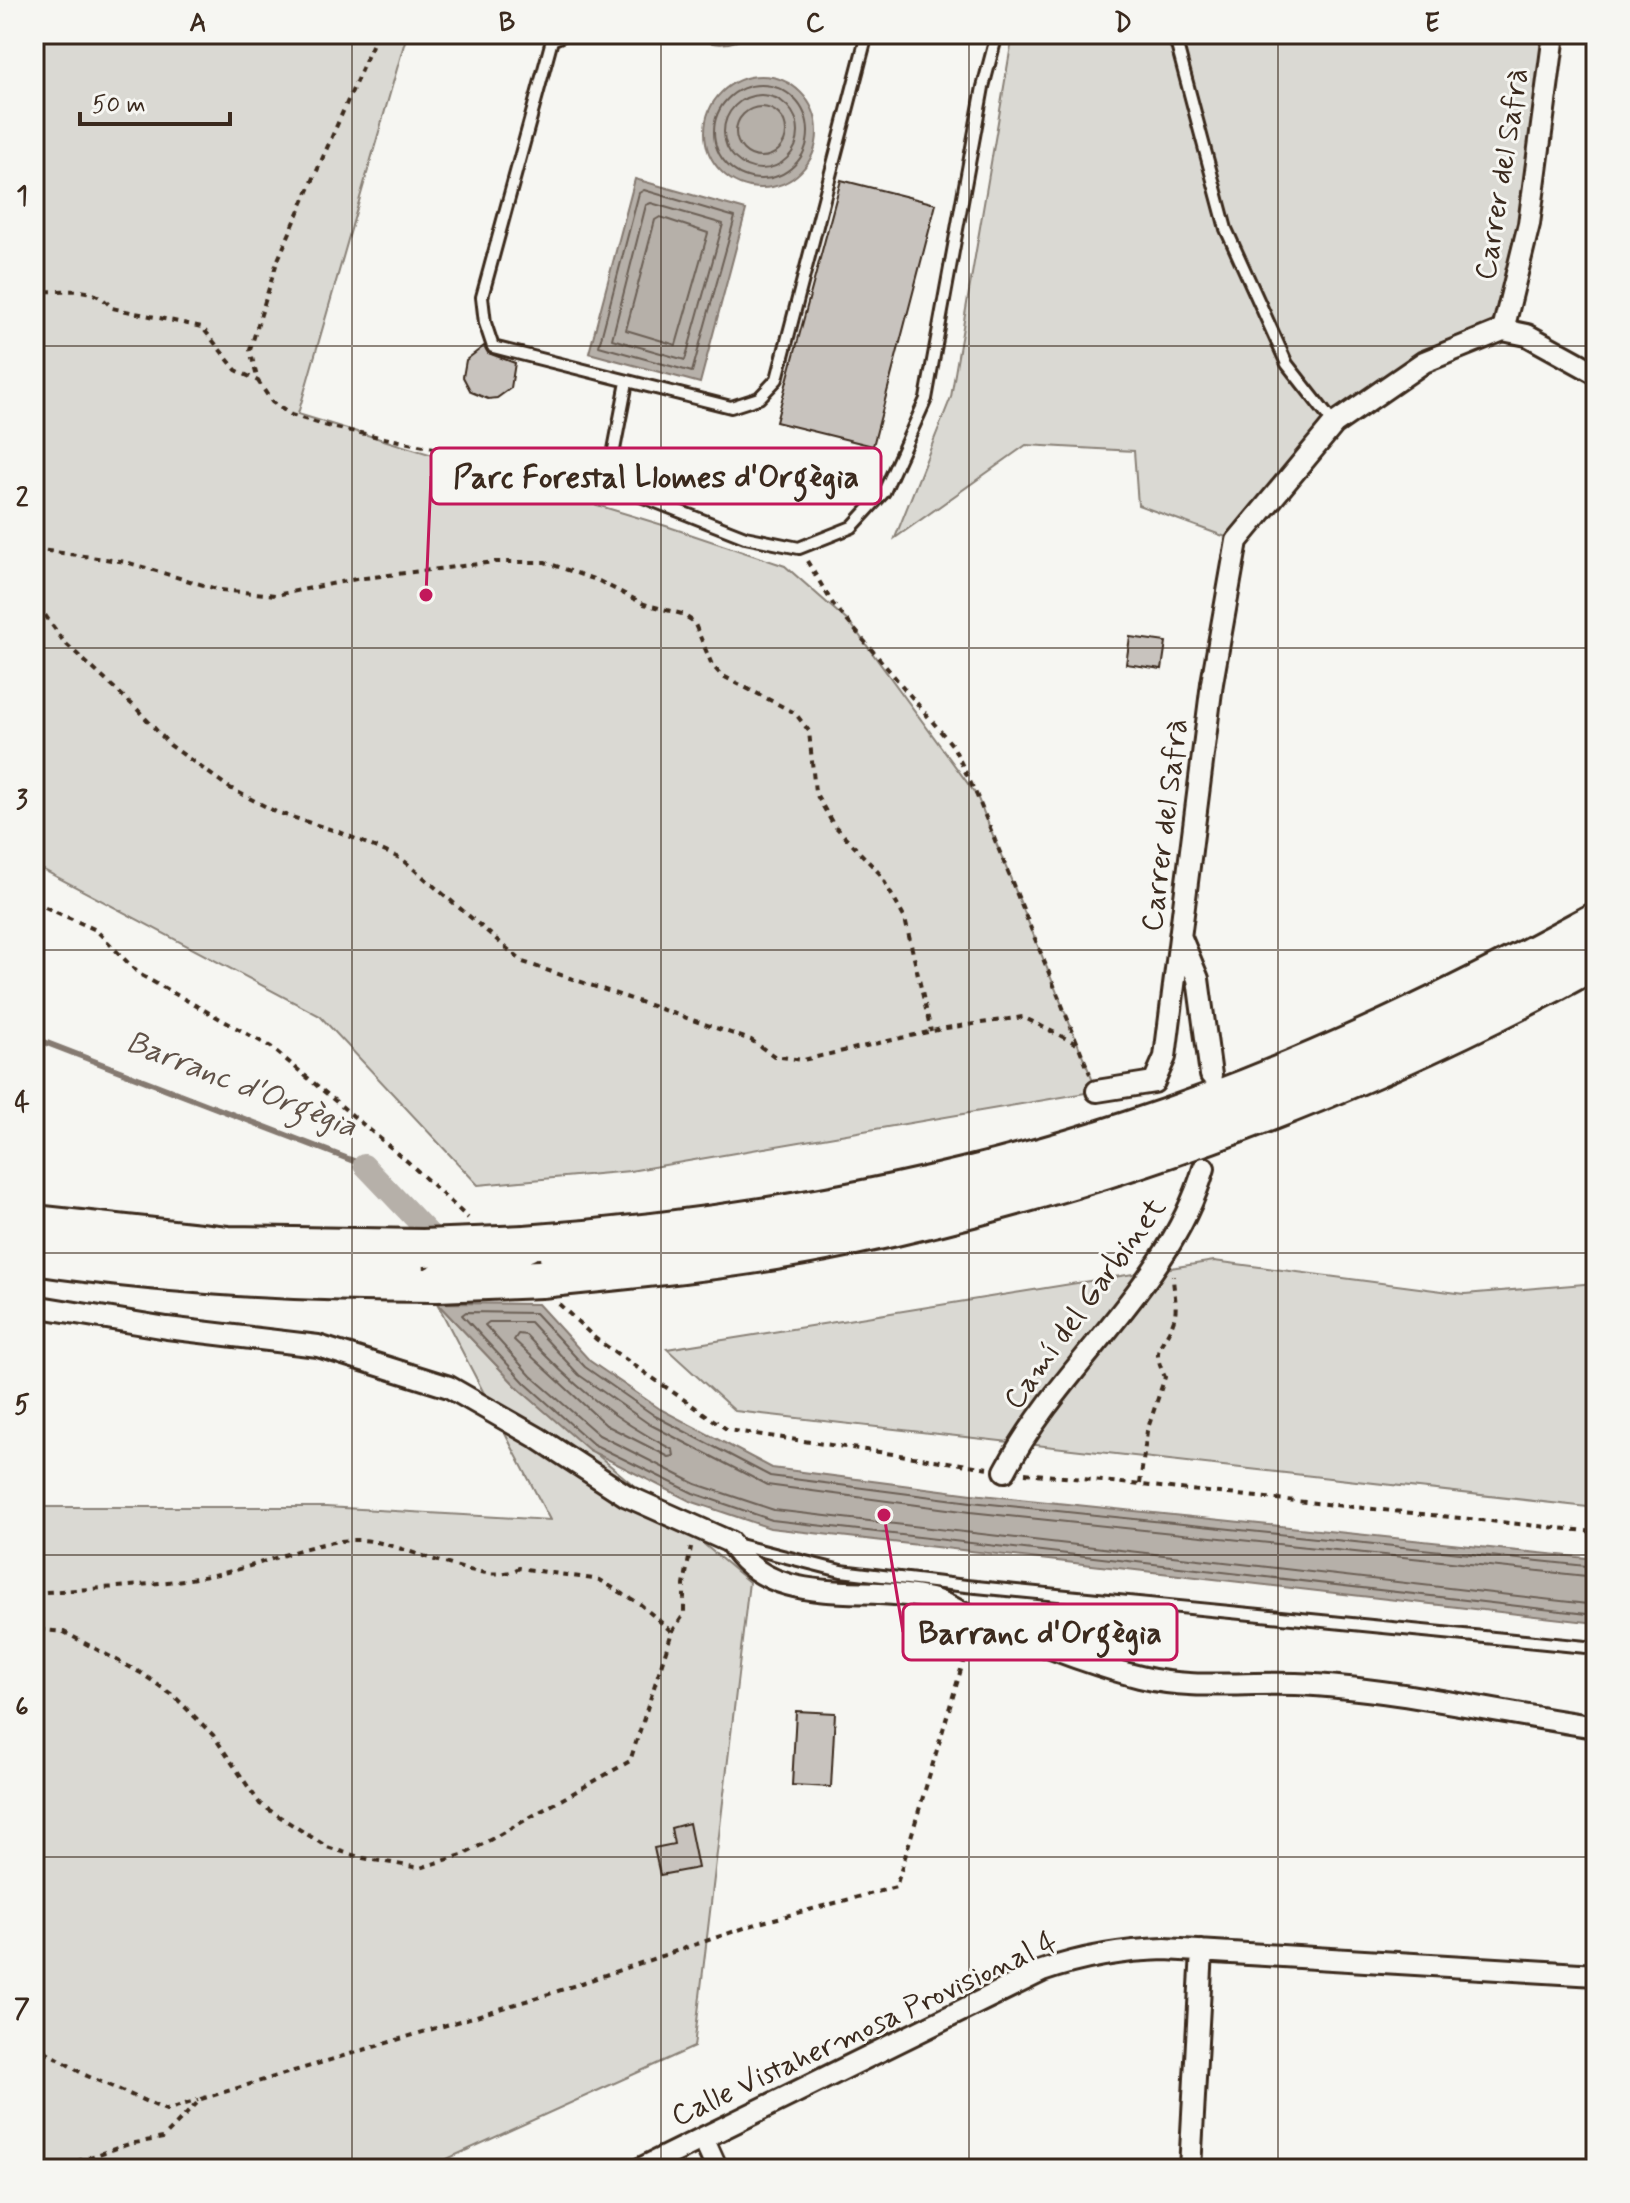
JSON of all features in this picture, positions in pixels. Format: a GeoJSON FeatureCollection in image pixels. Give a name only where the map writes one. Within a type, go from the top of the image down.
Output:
{"type":"FeatureCollection","features":[{"type":"Feature","properties":{"kind":"highway"},"geometry":{"type":"LineString","coordinates":[[34,1224],[227,1245],[423,1248],[633,1235],[817,1209],[909,1191],[1100,1139],[1342,1048],[1489,979],[1596,921]]}},
{"type":"Feature","properties":{"kind":"highway"},"geometry":{"type":"LineString","coordinates":[[34,1256],[118,1268],[270,1280],[546,1288],[844,1238],[1095,1174],[1247,1121],[1398,1060],[1596,960]]}},
{"type":"Feature","properties":{"kind":"street","name":"Carrer del Safrà"},"geometry":{"type":"LineString","coordinates":[[1097,1091],[1154,1082],[1165,1057],[1212,683],[1237,541],[1334,424],[1424,362],[1503,330],[1529,224],[1554,34]]}},
{"type":"Feature","properties":{"kind":"street"},"geometry":{"type":"LineString","coordinates":[[1503,330],[1527,335],[1596,373]]}},
{"type":"Feature","properties":{"kind":"street"},"geometry":{"type":"LineString","coordinates":[[1179,935],[1198,979],[1211,1075]]}},
{"type":"Feature","properties":{"kind":"street","name":"Camí del Garbinet"},"geometry":{"type":"LineString","coordinates":[[1005,1471],[1024,1434],[1154,1268],[1194,1202],[1204,1168]]}},
{"type":"Feature","properties":{"kind":"street"},"geometry":{"type":"LineString","coordinates":[[34,1306],[167,1328],[318,1346],[449,1387],[538,1438],[627,1496],[730,1542],[738,1555],[779,1582],[810,1591],[902,1594],[934,1600],[976,1620],[1138,1677],[1169,1683],[1297,1684],[1596,1727]]}},
{"type":"Feature","properties":{"kind":"street","name":"Calle Vistahermosa Provisional 4"},"geometry":{"type":"LineString","coordinates":[[640,2169],[1042,1971],[1123,1950],[1202,1951],[1596,1975]]}},
{"type":"Feature","properties":{"kind":"street"},"geometry":{"type":"LineString","coordinates":[[1190,2169],[1202,1951]]}},
{"type":"Feature","properties":{"kind":"street"},"geometry":{"type":"LineString","coordinates":[[703,2138],[717,2169]]}},
{"type":"Feature","properties":{"kind":"lane"},"geometry":{"type":"LineString","coordinates":[[566,34],[552,40],[482,297],[485,323],[493,347],[731,407],[759,398],[777,379],[867,34]]}},
{"type":"Feature","properties":{"kind":"lane"},"geometry":{"type":"LineString","coordinates":[[627,382],[613,455],[613,485],[745,537],[799,548],[852,527],[884,492],[926,399],[983,87],[997,34]]}},
{"type":"Feature","properties":{"kind":"lane"},"geometry":{"type":"LineString","coordinates":[[1174,34],[1226,229],[1287,364],[1334,424]]}},
{"type":"Feature","properties":{"kind":"lane"},"geometry":{"type":"LineString","coordinates":[[730,1542],[841,1571],[1596,1648]]}},
{"type":"Feature","properties":{"kind":"path"},"geometry":{"type":"LineString","coordinates":[[377,34],[277,262],[254,327],[250,350],[258,381],[272,402],[291,415],[331,427],[613,485]]}},
{"type":"Feature","properties":{"kind":"path"},"geometry":{"type":"LineString","coordinates":[[34,290],[49,292],[77,287],[105,299],[112,308],[202,327],[236,370],[258,381]]}},
{"type":"Feature","properties":{"kind":"path"},"geometry":{"type":"LineString","coordinates":[[799,548],[833,604],[953,746],[977,796],[1097,1091]]}},
{"type":"Feature","properties":{"kind":"path"},"geometry":{"type":"LineString","coordinates":[[34,549],[126,562],[220,590],[276,595],[356,579],[464,565],[545,562],[599,581],[644,604],[682,614],[694,622],[712,665],[721,675],[795,713],[809,731],[815,792],[833,824],[880,874],[905,919],[931,1031]]}},
{"type":"Feature","properties":{"kind":"path"},"geometry":{"type":"LineString","coordinates":[[34,611],[45,615],[64,642],[137,709],[170,745],[230,788],[276,812],[342,833],[402,859],[523,962],[751,1040],[774,1056],[803,1060],[931,1031],[1023,1017],[1079,1045]]}},
{"type":"Feature","properties":{"kind":"path"},"geometry":{"type":"LineString","coordinates":[[34,902],[96,930],[139,974],[271,1047],[408,1162],[474,1224]]}},
{"type":"Feature","properties":{"kind":"path"},"geometry":{"type":"LineString","coordinates":[[1140,1485],[1147,1431],[1165,1377],[1157,1360],[1161,1340],[1173,1324],[1175,1313],[1173,1237]]}},
{"type":"Feature","properties":{"kind":"path"},"geometry":{"type":"LineString","coordinates":[[546,1288],[596,1339],[728,1430],[1005,1471],[1596,1532]]}},
{"type":"Feature","properties":{"kind":"path"},"geometry":{"type":"LineString","coordinates":[[34,1629],[64,1632],[141,1673],[174,1696],[213,1735],[260,1804],[327,1847],[420,1868],[465,1854],[630,1761],[672,1632],[684,1614],[686,1559],[698,1526]]}},
{"type":"Feature","properties":{"kind":"path"},"geometry":{"type":"LineString","coordinates":[[34,1593],[159,1584],[224,1573],[358,1540],[394,1545],[446,1565],[487,1573],[513,1573],[519,1568],[600,1580],[640,1604],[672,1632]]}},
{"type":"Feature","properties":{"kind":"path"},"geometry":{"type":"LineString","coordinates":[[34,2044],[85,2075],[166,2110],[549,1994],[759,1923],[896,1887],[946,1711],[976,1620]]}},
{"type":"Feature","properties":{"kind":"path"},"geometry":{"type":"LineString","coordinates":[[54,2169],[129,2144],[163,2138],[201,2099]]}},
{"type":"Feature","properties":{"kind":"shaded area"},"geometry":{"type":"Polygon","coordinates":[[[34,34],[407,34],[298,414],[666,526],[785,566],[851,624],[977,796],[1097,1091],[630,1171],[478,1185],[320,1016],[34,865],[34,34]]]}},
{"type":"Feature","properties":{"kind":"shaded area"},"geometry":{"type":"Polygon","coordinates":[[[1013,34],[1554,34],[1503,330],[1424,362],[1334,424],[1237,541],[1138,505],[1134,451],[1026,445],[895,538],[951,397],[1013,34]]]}},
{"type":"Feature","properties":{"kind":"shaded area"},"geometry":{"type":"Polygon","coordinates":[[[1214,1261],[1465,1294],[1596,1283],[1596,1508],[735,1411],[667,1349],[1214,1261]]]}},
{"type":"Feature","properties":{"kind":"shaded area"},"geometry":{"type":"Polygon","coordinates":[[[437,1303],[519,1389],[749,1582],[694,2047],[425,2169],[34,2169],[34,1507],[326,1507],[550,1520],[437,1303]]]}},
{"type":"Feature","properties":{"kind":"water"},"geometry":{"type":"Polygon","coordinates":[[[689,34],[752,34],[720,44],[689,34]]]}},
{"type":"Feature","properties":{"kind":"water"},"geometry":{"type":"Polygon","coordinates":[[[761,76],[782,81],[800,93],[812,111],[817,132],[812,153],[800,171],[782,183],[761,188],[740,183],[722,171],[710,153],[705,132],[710,111],[722,93],[740,81],[761,76]]]}},
{"type":"Feature","properties":{"kind":"water"},"geometry":{"type":"Polygon","coordinates":[[[635,179],[746,210],[700,383],[589,353],[635,179]]]}},
{"type":"Feature","properties":{"kind":"water"},"geometry":{"type":"Polygon","coordinates":[[[437,1303],[538,1304],[590,1361],[660,1409],[772,1468],[972,1494],[1596,1559],[1596,1623],[770,1528],[690,1501],[589,1450],[519,1389],[437,1303]]]}},
{"type":"Feature","properties":{"kind":"building"},"geometry":{"type":"Polygon","coordinates":[[[841,180],[936,204],[873,446],[776,422],[841,180]]]}},
{"type":"Feature","properties":{"kind":"building"},"geometry":{"type":"Polygon","coordinates":[[[484,346],[488,353],[515,363],[511,388],[497,398],[488,399],[471,392],[463,377],[466,360],[484,346]]]}},
{"type":"Feature","properties":{"kind":"building"},"geometry":{"type":"Polygon","coordinates":[[[1130,637],[1166,642],[1162,669],[1126,664],[1130,637]]]}},
{"type":"Feature","properties":{"kind":"building"},"geometry":{"type":"Polygon","coordinates":[[[796,1711],[835,1713],[831,1787],[792,1785],[796,1711]]]}},
{"type":"Feature","properties":{"kind":"building"},"geometry":{"type":"Polygon","coordinates":[[[689,1823],[698,1868],[660,1875],[654,1848],[674,1844],[671,1828],[689,1823]]]}},
{"type":"Feature","properties":{"kind":"waterway","name":"Barranc d'Orgègia"},"geometry":{"type":"LineString","coordinates":[[34,1038],[364,1165]]}},
{"type":"Feature","properties":{"kind":"waterway","name":"Barranc d'Orgègia"},"geometry":{"type":"LineString","coordinates":[[364,1165],[446,1251]]}},
{"type":"Feature","properties":{"kind":"place","name":"Parc Forestal Llomes d'Orgègia"},"geometry":{"type":"Point","coordinates":[426,595]}},
{"type":"Feature","properties":{"kind":"place","name":"Barranc d'Orgègia"},"geometry":{"type":"Point","coordinates":[884,1515]}}]}
